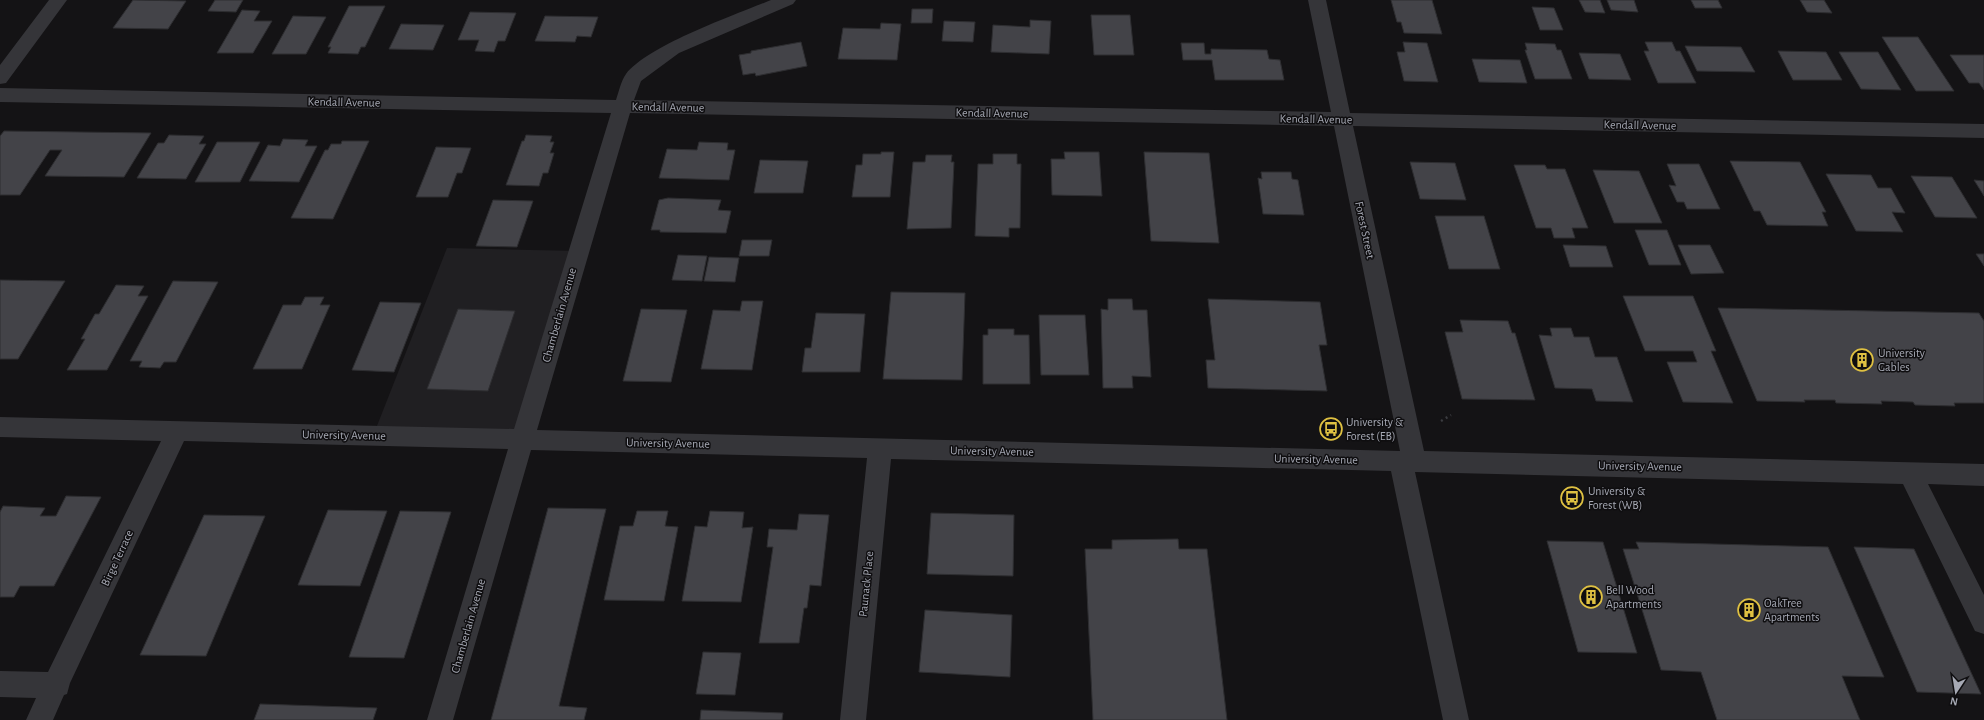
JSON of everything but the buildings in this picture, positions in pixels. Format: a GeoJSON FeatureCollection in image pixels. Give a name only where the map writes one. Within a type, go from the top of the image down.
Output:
{"type":"FeatureCollection","features":[{"type":"Feature","properties":{"kind":"street"},"geometry":{"type":"LineString","coordinates":[[0,78],[58,0]]}},
{"type":"Feature","properties":{"kind":"street","name":"Chamberlain Avenue"},"geometry":{"type":"LineString","coordinates":[[440,720],[622,106],[633,78],[643,69],[673,49],[787,0]]}},
{"type":"Feature","properties":{"kind":"street","name":"Forest Street"},"geometry":{"type":"LineString","coordinates":[[1317,0],[1343,120],[1456,720]]}},
{"type":"Feature","properties":{"kind":"street","name":"Kendall Avenue"},"geometry":{"type":"LineString","coordinates":[[0,96],[622,106],[1984,132]]}},
{"type":"Feature","properties":{"kind":"street","name":"University Avenue"},"geometry":{"type":"LineString","coordinates":[[0,427],[1984,475]]}},
{"type":"Feature","properties":{"kind":"street","name":"Birge Terrace"},"geometry":{"type":"LineString","coordinates":[[40,720],[58,685],[177,431]]}},
{"type":"Feature","properties":{"kind":"street","name":"Paunack Place"},"geometry":{"type":"LineString","coordinates":[[853,720],[880,448]]}},
{"type":"Feature","properties":{"kind":"street"},"geometry":{"type":"LineString","coordinates":[[1910,473],[1984,622]]}},
{"type":"Feature","properties":{"kind":"street"},"geometry":{"type":"LineString","coordinates":[[0,684],[58,685]]}},
{"type":"Feature","properties":{"kind":"path"},"geometry":{"type":"LineString","coordinates":[[1441,421],[1451,415]]}},
{"type":"Feature","properties":{"kind":"shaded area"},"geometry":{"type":"Polygon","coordinates":[[[447,248],[578,251],[523,440],[373,436],[447,248]]]}},
{"type":"Feature","properties":{"kind":"place","name":"University Gables"},"geometry":{"type":"Point","coordinates":[1862,360]}},
{"type":"Feature","properties":{"kind":"place","name":"University & Forest (EB)"},"geometry":{"type":"Point","coordinates":[1331,429]}},
{"type":"Feature","properties":{"kind":"place","name":"University & Forest (WB)"},"geometry":{"type":"Point","coordinates":[1572,498]}},
{"type":"Feature","properties":{"kind":"place","name":"Bell Wood Apartments"},"geometry":{"type":"Point","coordinates":[1591,597]}},
{"type":"Feature","properties":{"kind":"place","name":"OakTree Apartments"},"geometry":{"type":"Point","coordinates":[1749,610]}}]}
